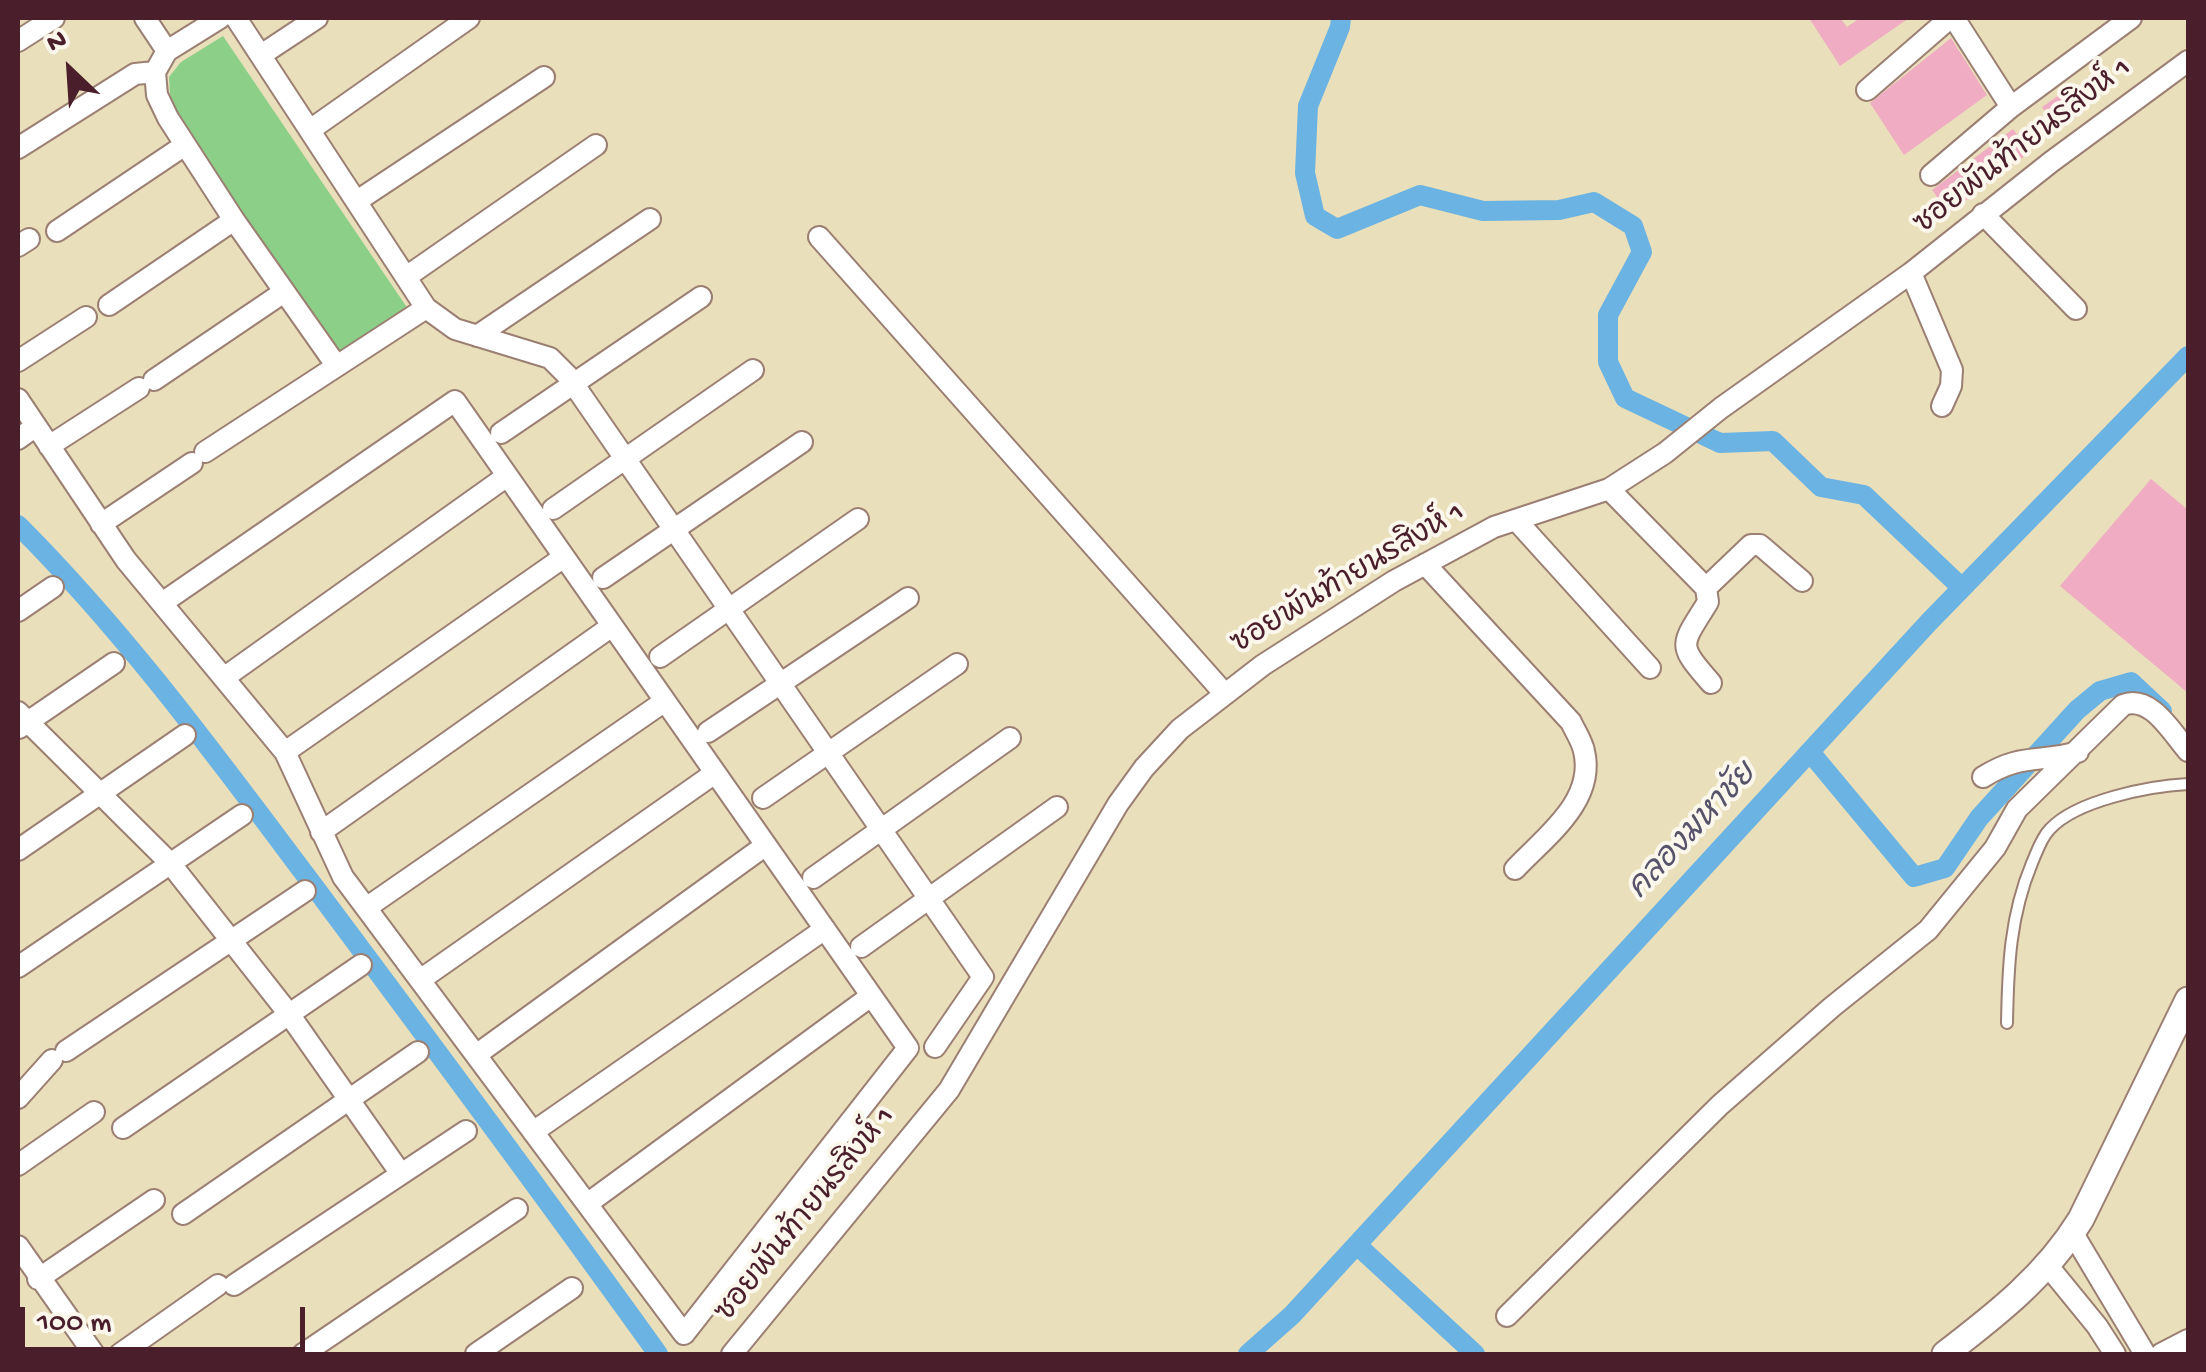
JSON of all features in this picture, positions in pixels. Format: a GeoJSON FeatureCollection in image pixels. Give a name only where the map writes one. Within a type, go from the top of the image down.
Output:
{"type":"FeatureCollection","features":[{"type":"Feature","properties":{"kind":"street"},"geometry":{"type":"LineString","coordinates":[[18,42],[54,18]]}},
{"type":"Feature","properties":{"kind":"street"},"geometry":{"type":"LineString","coordinates":[[145,18],[167,51]]}},
{"type":"Feature","properties":{"kind":"street"},"geometry":{"type":"LineString","coordinates":[[220,18],[167,51],[155,72],[157,95],[234,220],[336,365]]}},
{"type":"Feature","properties":{"kind":"street"},"geometry":{"type":"LineString","coordinates":[[236,18],[426,308],[454,329],[550,358],[574,384],[983,977],[936,1047]]}},
{"type":"Feature","properties":{"kind":"street"},"geometry":{"type":"LineString","coordinates":[[261,56],[317,18]]}},
{"type":"Feature","properties":{"kind":"street"},"geometry":{"type":"LineString","coordinates":[[310,130],[469,18]]}},
{"type":"Feature","properties":{"kind":"street"},"geometry":{"type":"LineString","coordinates":[[1866,90],[1952,18],[2011,107]]}},
{"type":"Feature","properties":{"kind":"street"},"geometry":{"type":"LineString","coordinates":[[1930,175],[2011,107],[2131,18]]}},
{"type":"Feature","properties":{"kind":"street","name":"ซอยพันท้ายนรสิงห์ 1"},"geometry":{"type":"LineString","coordinates":[[732,1354],[949,1090],[1118,804],[1180,728],[1224,693],[1394,580],[1494,527],[1609,489],[1665,452],[1911,274],[1983,214],[2188,61]]}},
{"type":"Feature","properties":{"kind":"street"},"geometry":{"type":"LineString","coordinates":[[18,148],[135,74],[155,72]]}},
{"type":"Feature","properties":{"kind":"street"},"geometry":{"type":"LineString","coordinates":[[357,201],[544,78]]}},
{"type":"Feature","properties":{"kind":"street"},"geometry":{"type":"LineString","coordinates":[[57,231],[185,145]]}},
{"type":"Feature","properties":{"kind":"street"},"geometry":{"type":"LineString","coordinates":[[406,277],[596,145]]}},
{"type":"Feature","properties":{"kind":"street"},"geometry":{"type":"LineString","coordinates":[[1983,214],[2076,310]]}},
{"type":"Feature","properties":{"kind":"street"},"geometry":{"type":"LineString","coordinates":[[477,336],[650,219]]}},
{"type":"Feature","properties":{"kind":"street"},"geometry":{"type":"LineString","coordinates":[[108,305],[234,220]]}},
{"type":"Feature","properties":{"kind":"street"},"geometry":{"type":"LineString","coordinates":[[819,237],[1224,693]]}},
{"type":"Feature","properties":{"kind":"street"},"geometry":{"type":"LineString","coordinates":[[1911,274],[1952,370],[1951,386],[1942,406]]}},
{"type":"Feature","properties":{"kind":"street"},"geometry":{"type":"LineString","coordinates":[[50,446],[284,292]]}},
{"type":"Feature","properties":{"kind":"street"},"geometry":{"type":"LineString","coordinates":[[501,434],[701,297]]}},
{"type":"Feature","properties":{"kind":"street"},"geometry":{"type":"LineString","coordinates":[[101,524],[426,308]]}},
{"type":"Feature","properties":{"kind":"street"},"geometry":{"type":"LineString","coordinates":[[18,361],[86,317]]}},
{"type":"Feature","properties":{"kind":"street"},"geometry":{"type":"LineString","coordinates":[[554,509],[753,370]]}},
{"type":"Feature","properties":{"kind":"street"},"geometry":{"type":"LineString","coordinates":[[18,399],[101,524],[162,603],[284,752],[342,877],[684,1334],[908,1048],[454,401],[162,603]]}},
{"type":"Feature","properties":{"kind":"street"},"geometry":{"type":"LineString","coordinates":[[18,439],[36,426]]}},
{"type":"Feature","properties":{"kind":"street"},"geometry":{"type":"LineString","coordinates":[[603,578],[802,442]]}},
{"type":"Feature","properties":{"kind":"street"},"geometry":{"type":"LineString","coordinates":[[224,677],[507,476]]}},
{"type":"Feature","properties":{"kind":"street"},"geometry":{"type":"LineString","coordinates":[[1609,489],[1706,588],[1708,602],[1684,648],[1711,683]]}},
{"type":"Feature","properties":{"kind":"street"},"geometry":{"type":"LineString","coordinates":[[660,657],[858,519]]}},
{"type":"Feature","properties":{"kind":"street"},"geometry":{"type":"LineString","coordinates":[[1516,520],[1650,668]]}},
{"type":"Feature","properties":{"kind":"street"},"geometry":{"type":"LineString","coordinates":[[1706,588],[1752,545],[1760,544],[1802,581]]}},
{"type":"Feature","properties":{"kind":"street"},"geometry":{"type":"LineString","coordinates":[[284,752],[564,558]]}},
{"type":"Feature","properties":{"kind":"street"},"geometry":{"type":"LineString","coordinates":[[1425,564],[1571,722],[1584,751],[1586,782],[1572,809],[1515,869]]}},
{"type":"Feature","properties":{"kind":"street"},"geometry":{"type":"LineString","coordinates":[[18,610],[53,587]]}},
{"type":"Feature","properties":{"kind":"street"},"geometry":{"type":"LineString","coordinates":[[708,732],[908,598]]}},
{"type":"Feature","properties":{"kind":"street"},"geometry":{"type":"LineString","coordinates":[[322,832],[612,626]]}},
{"type":"Feature","properties":{"kind":"street"},"geometry":{"type":"LineString","coordinates":[[114,663],[21,721],[100,791],[170,863],[289,1014],[401,1174]]}},
{"type":"Feature","properties":{"kind":"street"},"geometry":{"type":"LineString","coordinates":[[763,798],[958,664]]}},
{"type":"Feature","properties":{"kind":"street"},"geometry":{"type":"LineString","coordinates":[[366,908],[664,701]]}},
{"type":"Feature","properties":{"kind":"street"},"geometry":{"type":"LineString","coordinates":[[1507,1316],[1720,1105],[1928,930],[1995,848],[2017,809],[2123,705],[2130,702],[2151,708],[2188,752]]}},
{"type":"Feature","properties":{"kind":"street"},"geometry":{"type":"LineString","coordinates":[[18,850],[186,735]]}},
{"type":"Feature","properties":{"kind":"street"},"geometry":{"type":"LineString","coordinates":[[814,878],[1010,738]]}},
{"type":"Feature","properties":{"kind":"street"},"geometry":{"type":"LineString","coordinates":[[1983,777],[2026,757],[2078,752]]}},
{"type":"Feature","properties":{"kind":"street"},"geometry":{"type":"LineString","coordinates":[[420,980],[716,773]]}},
{"type":"Feature","properties":{"kind":"street"},"geometry":{"type":"LineString","coordinates":[[861,947],[1057,806]]}},
{"type":"Feature","properties":{"kind":"street"},"geometry":{"type":"LineString","coordinates":[[18,967],[242,816]]}},
{"type":"Feature","properties":{"kind":"street"},"geometry":{"type":"LineString","coordinates":[[476,1055],[766,845]]}},
{"type":"Feature","properties":{"kind":"street"},"geometry":{"type":"LineString","coordinates":[[18,1098],[59,1055],[305,891]]}},
{"type":"Feature","properties":{"kind":"street"},"geometry":{"type":"LineString","coordinates":[[533,1132],[824,929]]}},
{"type":"Feature","properties":{"kind":"street"},"geometry":{"type":"LineString","coordinates":[[123,1128],[361,966]]}},
{"type":"Feature","properties":{"kind":"street"},"geometry":{"type":"LineString","coordinates":[[587,1204],[872,996]]}},
{"type":"Feature","properties":{"kind":"street"},"geometry":{"type":"LineString","coordinates":[[1945,1354],[2048,1266],[2072,1232],[2188,1000]]}},
{"type":"Feature","properties":{"kind":"street"},"geometry":{"type":"LineString","coordinates":[[183,1214],[418,1052]]}},
{"type":"Feature","properties":{"kind":"street"},"geometry":{"type":"LineString","coordinates":[[18,1165],[94,1112]]}},
{"type":"Feature","properties":{"kind":"street"},"geometry":{"type":"LineString","coordinates":[[120,1354],[466,1131]]}},
{"type":"Feature","properties":{"kind":"street"},"geometry":{"type":"LineString","coordinates":[[38,1278],[154,1200]]}},
{"type":"Feature","properties":{"kind":"street"},"geometry":{"type":"LineString","coordinates":[[304,1354],[517,1209]]}},
{"type":"Feature","properties":{"kind":"street"},"geometry":{"type":"LineString","coordinates":[[2072,1232],[2145,1354]]}},
{"type":"Feature","properties":{"kind":"street"},"geometry":{"type":"LineString","coordinates":[[18,1246],[94,1354]]}},
{"type":"Feature","properties":{"kind":"street"},"geometry":{"type":"LineString","coordinates":[[2048,1266],[2115,1354]]}},
{"type":"Feature","properties":{"kind":"street"},"geometry":{"type":"LineString","coordinates":[[476,1354],[572,1288]]}},
{"type":"Feature","properties":{"kind":"street"},"geometry":{"type":"LineString","coordinates":[[2160,1354],[2188,1340]]}},
{"type":"Feature","properties":{"kind":"lane"},"geometry":{"type":"LineString","coordinates":[[2008,1023],[2012,918],[2048,830],[2077,811],[2112,799],[2188,784]]}},
{"type":"Feature","properties":{"kind":"green space"},"geometry":{"type":"Polygon","coordinates":[[[223,36],[408,309],[340,352],[179,124],[169,77],[181,62],[223,36]]]}},
{"type":"Feature","properties":{"kind":"building"},"geometry":{"type":"Polygon","coordinates":[[[1809,18],[1840,18],[1847,27],[1860,18],[1909,18],[1840,66],[1809,18]]]}},
{"type":"Feature","properties":{"kind":"building"},"geometry":{"type":"Polygon","coordinates":[[[1951,38],[1987,95],[1904,155],[1870,103],[1951,38]]]}},
{"type":"Feature","properties":{"kind":"building"},"geometry":{"type":"Polygon","coordinates":[[[2062,93],[2078,115],[2058,129],[2042,107],[2062,93]]]}},
{"type":"Feature","properties":{"kind":"building"},"geometry":{"type":"Polygon","coordinates":[[[2013,129],[2030,152],[1949,213],[1932,190],[2013,129]]]}},
{"type":"Feature","properties":{"kind":"building"},"geometry":{"type":"Polygon","coordinates":[[[2151,479],[2188,510],[2188,693],[2060,586],[2151,479]]]}},
{"type":"Feature","properties":{"kind":"waterway"},"geometry":{"type":"LineString","coordinates":[[1341,18],[1308,106],[1305,173],[1315,216],[1337,229],[1420,195],[1483,211],[1559,210],[1594,202],[1633,226],[1642,252],[1608,315],[1608,362],[1625,398],[1720,443],[1773,441],[1821,487],[1864,495],[1962,588]]}},
{"type":"Feature","properties":{"kind":"waterway","name":"คลองมหาชัย"},"geometry":{"type":"LineString","coordinates":[[1248,1354],[1292,1315],[1929,622],[2188,356]]}},
{"type":"Feature","properties":{"kind":"waterway"},"geometry":{"type":"LineString","coordinates":[[18,525],[98,611],[209,748],[658,1354]]}},
{"type":"Feature","properties":{"kind":"waterway"},"geometry":{"type":"LineString","coordinates":[[1810,752],[1914,877],[1945,868],[1979,818],[2077,710],[2100,691],[2131,682],[2162,711]]}},
{"type":"Feature","properties":{"kind":"waterway"},"geometry":{"type":"LineString","coordinates":[[1357,1245],[1475,1354]]}}]}
